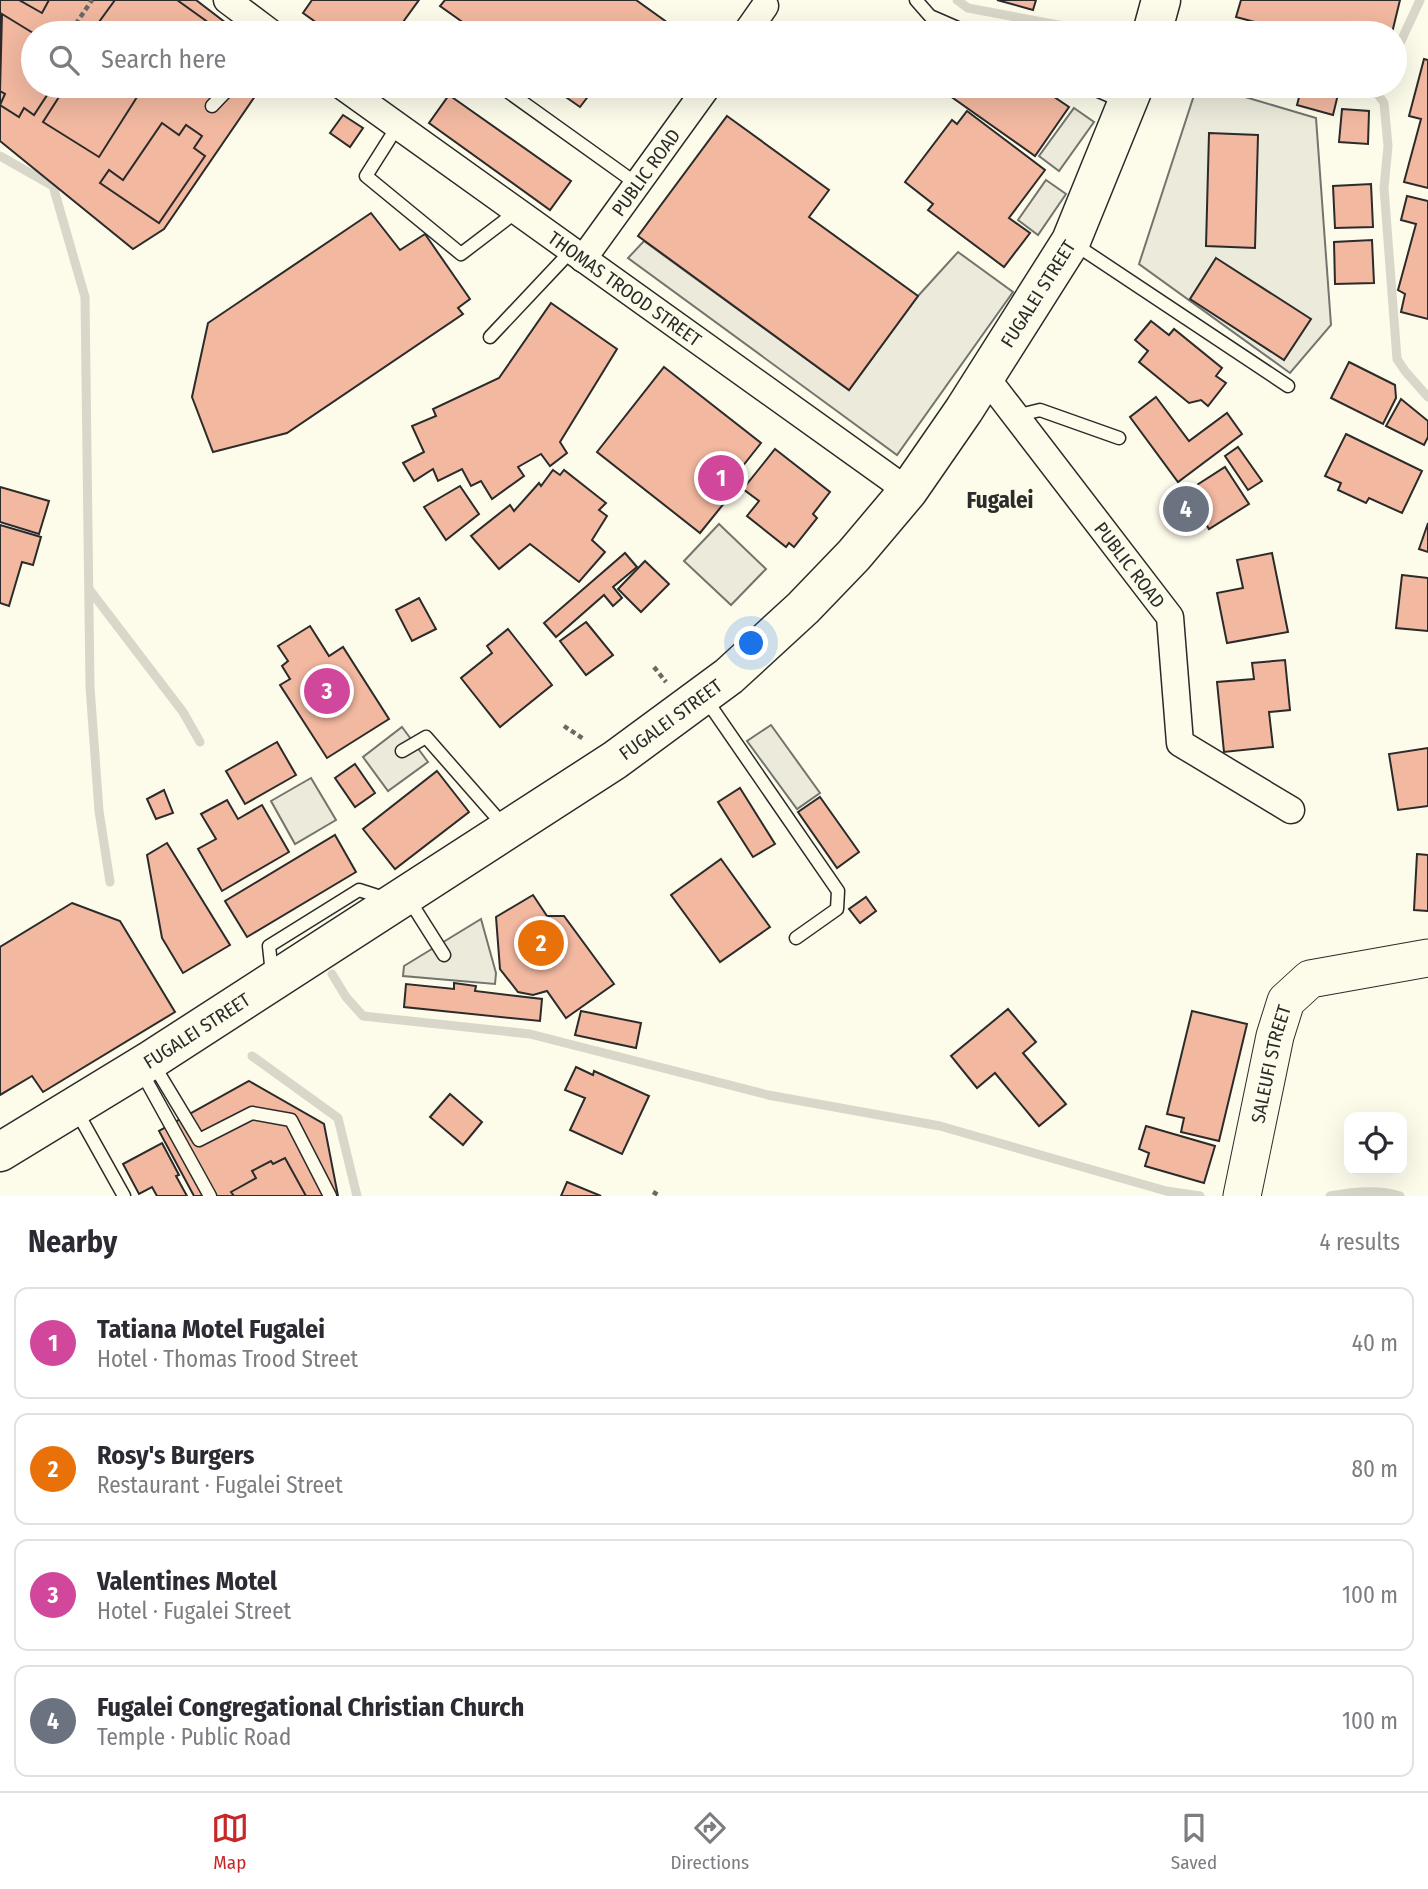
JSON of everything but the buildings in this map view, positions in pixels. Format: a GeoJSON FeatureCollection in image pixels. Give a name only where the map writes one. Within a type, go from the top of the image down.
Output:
{"type":"FeatureCollection","features":[{"type":"Feature","properties":{"kind":"main road","name":"FUGALEI STREET"},"geometry":{"type":"LineString","coordinates":[[0,1152],[146,1064],[615,760],[729,676],[803,608],[854,555],[908,491],[964,410],[1071,241],[1130,98]]}},
{"type":"Feature","properties":{"kind":"main road","name":"SALEUFI STREET"},"geometry":{"type":"LineString","coordinates":[[1242,1196],[1275,1036],[1286,1001],[1310,979],[1428,958]]}},
{"type":"Feature","properties":{"kind":"street"},"geometry":{"type":"LineString","coordinates":[[227,0],[254,8]]}},
{"type":"Feature","properties":{"kind":"street"},"geometry":{"type":"LineString","coordinates":[[754,21],[765,6]]}},
{"type":"Feature","properties":{"kind":"street","name":"THOMAS TROOD STREET"},"geometry":{"type":"LineString","coordinates":[[358,98],[908,491]]}},
{"type":"Feature","properties":{"kind":"street","name":"PUBLIC ROAD"},"geometry":{"type":"LineString","coordinates":[[577,255],[637,184],[699,98]]}},
{"type":"Feature","properties":{"kind":"street","name":"PUBLIC ROAD"},"geometry":{"type":"LineString","coordinates":[[985,376],[1170,617],[1180,743],[1291,810]]}},
{"type":"Feature","properties":{"kind":"lane"},"geometry":{"type":"LineString","coordinates":[[916,0],[930,16],[941,21]]}},
{"type":"Feature","properties":{"kind":"lane"},"geometry":{"type":"LineString","coordinates":[[212,106],[220,98]]}},
{"type":"Feature","properties":{"kind":"lane"},"geometry":{"type":"LineString","coordinates":[[517,98],[637,184]]}},
{"type":"Feature","properties":{"kind":"lane"},"geometry":{"type":"LineString","coordinates":[[397,127],[366,176],[461,254],[516,212]]}},
{"type":"Feature","properties":{"kind":"lane"},"geometry":{"type":"LineString","coordinates":[[1071,241],[1288,386]]}},
{"type":"Feature","properties":{"kind":"lane"},"geometry":{"type":"LineString","coordinates":[[490,337],[577,255]]}},
{"type":"Feature","properties":{"kind":"lane"},"geometry":{"type":"LineString","coordinates":[[1015,416],[1040,410],[1119,438]]}},
{"type":"Feature","properties":{"kind":"lane"},"geometry":{"type":"LineString","coordinates":[[703,695],[838,891],[837,909],[796,938]]}},
{"type":"Feature","properties":{"kind":"lane"},"geometry":{"type":"LineString","coordinates":[[402,751],[426,737],[507,830]]}},
{"type":"Feature","properties":{"kind":"lane"},"geometry":{"type":"LineString","coordinates":[[401,898],[444,955]]}},
{"type":"Feature","properties":{"kind":"lane"},"geometry":{"type":"LineString","coordinates":[[146,1064],[210,1196]]}},
{"type":"Feature","properties":{"kind":"lane"},"geometry":{"type":"LineString","coordinates":[[146,1064],[199,1140],[253,1113],[291,1119],[330,1196]]}},
{"type":"Feature","properties":{"kind":"lane"},"geometry":{"type":"LineString","coordinates":[[74,1107],[124,1196]]}},
{"type":"Feature","properties":{"kind":"path"},"geometry":{"type":"LineString","coordinates":[[78,21],[92,0]]}},
{"type":"Feature","properties":{"kind":"path"},"geometry":{"type":"LineString","coordinates":[[653,1192],[660,1196]]}},
{"type":"Feature","properties":{"kind":"shaded area"},"geometry":{"type":"Polygon","coordinates":[[[1193,98],[1248,98],[1316,118],[1331,325],[1290,373],[1139,264],[1193,98]]]}},
{"type":"Feature","properties":{"kind":"shaded area"},"geometry":{"type":"Polygon","coordinates":[[[1074,108],[1094,122],[1059,171],[1039,156],[1074,108]]]}},
{"type":"Feature","properties":{"kind":"shaded area"},"geometry":{"type":"Polygon","coordinates":[[[1046,180],[1066,194],[1038,235],[1018,220],[1046,180]]]}},
{"type":"Feature","properties":{"kind":"shaded area"},"geometry":{"type":"Polygon","coordinates":[[[644,241],[849,390],[918,296],[958,252],[1013,292],[897,455],[628,258],[644,241]]]}},
{"type":"Feature","properties":{"kind":"shaded area"},"geometry":{"type":"Polygon","coordinates":[[[719,524],[766,569],[731,605],[684,561],[719,524]]]}},
{"type":"Feature","properties":{"kind":"shaded area"},"geometry":{"type":"Polygon","coordinates":[[[771,725],[820,793],[797,809],[747,741],[771,725]]]}},
{"type":"Feature","properties":{"kind":"shaded area"},"geometry":{"type":"Polygon","coordinates":[[[402,727],[428,762],[388,791],[363,757],[402,727]]]}},
{"type":"Feature","properties":{"kind":"shaded area"},"geometry":{"type":"Polygon","coordinates":[[[311,778],[336,820],[295,844],[271,801],[311,778]]]}},
{"type":"Feature","properties":{"kind":"shaded area"},"geometry":{"type":"Polygon","coordinates":[[[481,919],[496,973],[495,984],[403,976],[404,966],[481,919]]]}},
{"type":"Feature","properties":{"kind":"waterway"},"geometry":{"type":"LineString","coordinates":[[957,0],[968,8],[1037,21]]}},
{"type":"Feature","properties":{"kind":"waterway"},"geometry":{"type":"LineString","coordinates":[[1407,28],[1420,0]]}},
{"type":"Feature","properties":{"kind":"waterway"},"geometry":{"type":"LineString","coordinates":[[1380,98],[1384,103],[1388,146],[1384,188],[1397,359],[1428,397]]}},
{"type":"Feature","properties":{"kind":"waterway"},"geometry":{"type":"LineString","coordinates":[[0,156],[53,186],[85,297],[90,687],[99,811],[110,882]]}},
{"type":"Feature","properties":{"kind":"waterway"},"geometry":{"type":"LineString","coordinates":[[89,589],[183,712],[200,742]]}},
{"type":"Feature","properties":{"kind":"waterway"},"geometry":{"type":"LineString","coordinates":[[332,974],[346,997],[363,1016],[530,1034],[768,1095],[940,1126],[1166,1191],[1200,1196]]}},
{"type":"Feature","properties":{"kind":"waterway"},"geometry":{"type":"LineString","coordinates":[[252,1056],[338,1118],[357,1196]]}},
{"type":"Feature","properties":{"kind":"waterway"},"geometry":{"type":"LineString","coordinates":[[1330,1196],[1356,1192],[1400,1196]]}},
{"type":"Feature","properties":{"kind":"place","name":"Tatiana Motel Fugalei"},"geometry":{"type":"Point","coordinates":[721,478]}},
{"type":"Feature","properties":{"kind":"place","name":"Fugalei Congregational Christian Church"},"geometry":{"type":"Point","coordinates":[1186,509]}},
{"type":"Feature","properties":{"kind":"place","name":"Valentines Motel"},"geometry":{"type":"Point","coordinates":[327,691]}},
{"type":"Feature","properties":{"kind":"place","name":"Rosy's Burgers"},"geometry":{"type":"Point","coordinates":[541,943]}},
{"type":"Feature","properties":{"kind":"district","name":"Fugalei"},"geometry":{"type":"Point","coordinates":[1000,500]}}]}
